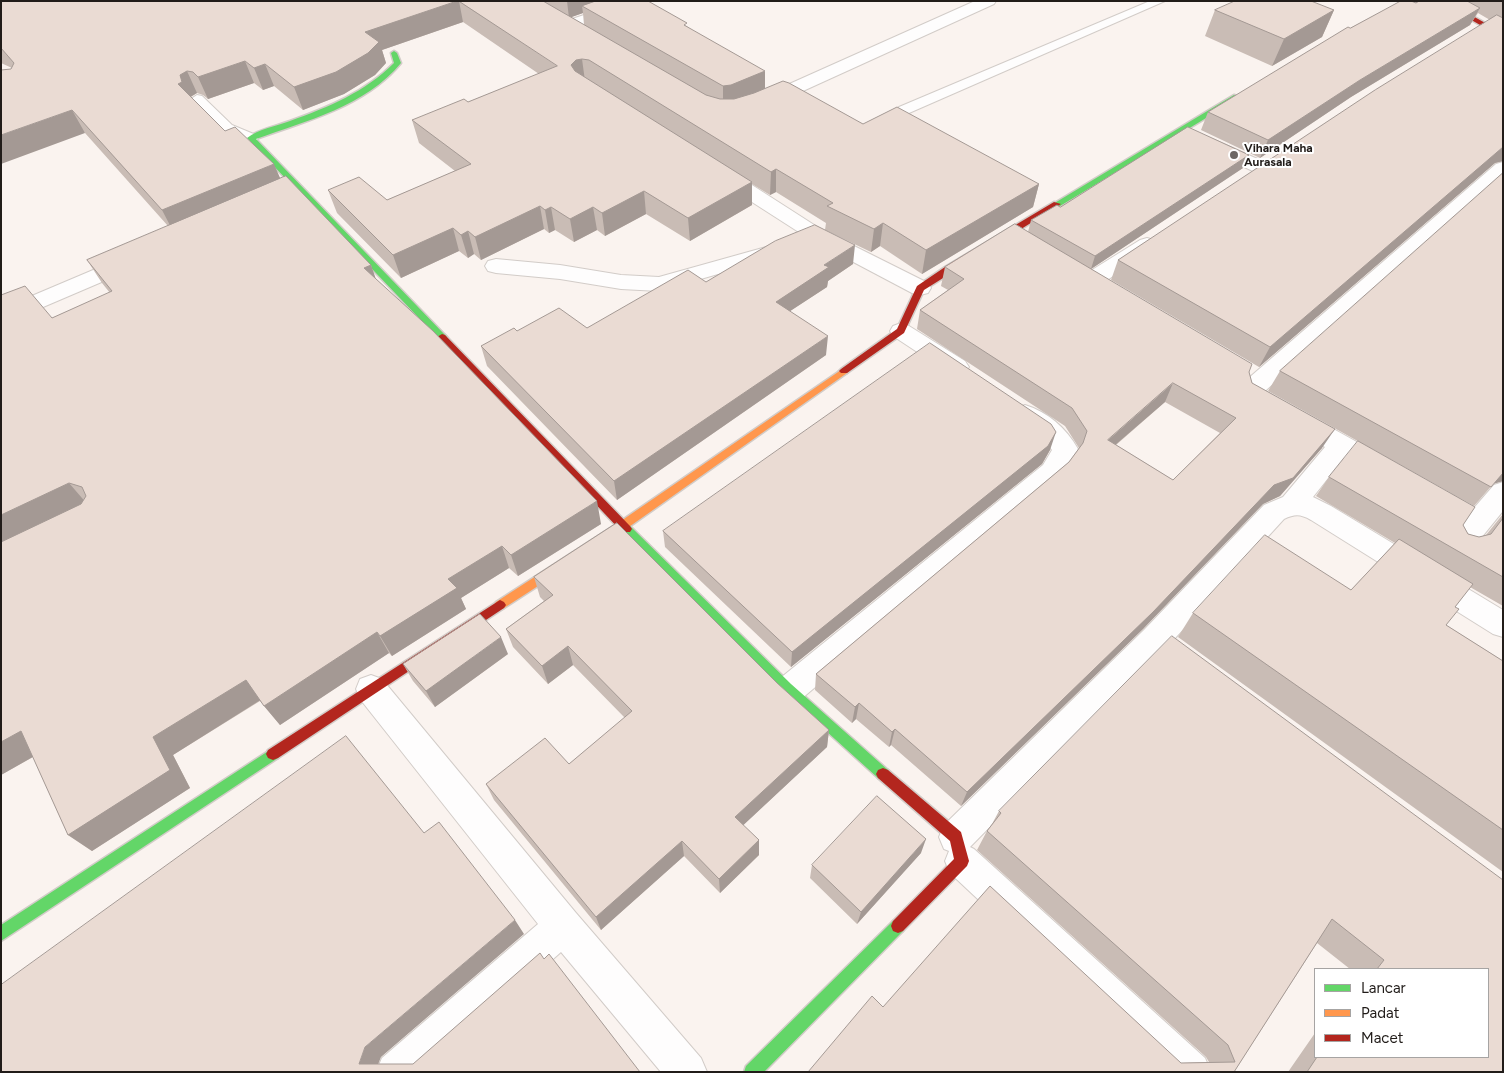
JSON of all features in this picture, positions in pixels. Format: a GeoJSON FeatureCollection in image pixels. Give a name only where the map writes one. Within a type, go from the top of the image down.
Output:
{"type":"FeatureCollection","features":[{"type":"Feature","properties":{"kind":"street"},"geometry":{"type":"LineString","coordinates":[[525,1],[586,36]]}},
{"type":"Feature","properties":{"kind":"street"},"geometry":{"type":"LineString","coordinates":[[749,109],[988,1]]}},
{"type":"Feature","properties":{"kind":"street"},"geometry":{"type":"LineString","coordinates":[[1441,1],[1503,36]]}},
{"type":"Feature","properties":{"kind":"street"},"geometry":{"type":"LineString","coordinates":[[567,26],[612,11]]}},
{"type":"Feature","properties":{"kind":"street"},"geometry":{"type":"LineString","coordinates":[[1468,36],[1484,26]]}},
{"type":"Feature","properties":{"kind":"street"},"geometry":{"type":"LineString","coordinates":[[394,53],[398,63],[394,71],[384,79],[342,102],[251,138],[291,192],[622,526],[789,690],[959,849],[1191,1072]]}},
{"type":"Feature","properties":{"kind":"street"},"geometry":{"type":"LineString","coordinates":[[1,934],[371,689],[622,526],[901,331],[920,288],[1009,232],[1250,90]]}},
{"type":"Feature","properties":{"kind":"street"},"geometry":{"type":"LineString","coordinates":[[1182,130],[1270,163],[1246,179]]}},
{"type":"Feature","properties":{"kind":"street"},"geometry":{"type":"LineString","coordinates":[[706,165],[815,234],[920,288]]}},
{"type":"Feature","properties":{"kind":"street"},"geometry":{"type":"LineString","coordinates":[[1478,522],[1252,394],[1252,376],[1503,168]]}},
{"type":"Feature","properties":{"kind":"street"},"geometry":{"type":"LineString","coordinates":[[1009,232],[1034,247]]}},
{"type":"Feature","properties":{"kind":"street"},"geometry":{"type":"LineString","coordinates":[[1092,280],[1165,232]]}},
{"type":"Feature","properties":{"kind":"street"},"geometry":{"type":"LineString","coordinates":[[496,266],[560,272],[621,282],[659,284],[771,253],[815,234]]}},
{"type":"Feature","properties":{"kind":"street"},"geometry":{"type":"LineString","coordinates":[[1,318],[146,254]]}},
{"type":"Feature","properties":{"kind":"street"},"geometry":{"type":"LineString","coordinates":[[901,331],[980,383]]}},
{"type":"Feature","properties":{"kind":"street"},"geometry":{"type":"LineString","coordinates":[[789,690],[1052,472],[1061,460],[1065,449],[1055,434],[1003,398]]}},
{"type":"Feature","properties":{"kind":"street"},"geometry":{"type":"LineString","coordinates":[[752,1072],[959,849],[1166,648],[1274,512],[1293,503],[1341,445]]}},
{"type":"Feature","properties":{"kind":"street"},"geometry":{"type":"LineString","coordinates":[[1461,543],[1503,492]]}},
{"type":"Feature","properties":{"kind":"street"},"geometry":{"type":"LineString","coordinates":[[1293,503],[1307,505],[1321,513],[1503,626]]}},
{"type":"Feature","properties":{"kind":"street"},"geometry":{"type":"LineString","coordinates":[[371,689],[563,926],[687,1072]]}},
{"type":"Feature","properties":{"kind":"street"},"geometry":{"type":"LineString","coordinates":[[396,1072],[563,926]]}},
{"type":"Feature","properties":{"kind":"lane"},"geometry":{"type":"LineString","coordinates":[[904,110],[1160,1]]}},
{"type":"Feature","properties":{"kind":"lane"},"geometry":{"type":"LineString","coordinates":[[197,99],[230,130],[237,135],[251,138]]}},
{"type":"Feature","properties":{"kind":"building"},"geometry":{"type":"Polygon","coordinates":[[[1,1],[457,1],[365,32],[379,42],[368,53],[336,72],[294,87],[265,64],[254,68],[245,61],[198,77],[193,72],[187,71],[180,75],[182,82],[178,84],[225,131],[235,127],[274,164],[162,210],[72,110],[1,135],[1,70],[11,69],[14,63],[1,48],[1,1]]]}},
{"type":"Feature","properties":{"kind":"building"},"geometry":{"type":"Polygon","coordinates":[[[459,1],[543,1],[706,95],[720,99],[734,99],[783,81],[863,124],[897,107],[1039,184],[926,250],[883,223],[874,229],[827,206],[833,203],[776,169],[771,172],[589,60],[582,59],[576,60],[571,65],[575,71],[752,182],[688,218],[644,191],[602,213],[593,207],[570,219],[551,207],[545,210],[540,206],[475,237],[468,231],[461,235],[453,228],[393,255],[328,190],[359,177],[387,200],[471,164],[412,120],[464,99],[468,102],[557,66],[459,1]]]}},
{"type":"Feature","properties":{"kind":"building"},"geometry":{"type":"Polygon","coordinates":[[[596,1],[648,1],[687,23],[684,25],[765,71],[731,85],[723,86],[582,6],[596,1]]]}},
{"type":"Feature","properties":{"kind":"building"},"geometry":{"type":"Polygon","coordinates":[[[1235,1],[1311,1],[1334,10],[1284,39],[1215,10],[1235,1]]]}},
{"type":"Feature","properties":{"kind":"building"},"geometry":{"type":"Polygon","coordinates":[[[1401,1],[1416,3],[1419,1],[1467,1],[1480,8],[1360,80],[1268,140],[1208,112],[1348,27],[1350,28],[1401,1]]]}},
{"type":"Feature","properties":{"kind":"building"},"geometry":{"type":"Polygon","coordinates":[[[1497,15],[1503,18],[1503,147],[1270,347],[1118,260],[1375,90],[1497,15]]]}},
{"type":"Feature","properties":{"kind":"building"},"geometry":{"type":"Polygon","coordinates":[[[1188,127],[1249,155],[1095,256],[1031,220],[1057,205],[1060,207],[1188,127]]]}},
{"type":"Feature","properties":{"kind":"building"},"geometry":{"type":"Polygon","coordinates":[[[1503,173],[1503,473],[1491,487],[1280,371],[1503,173]]]}},
{"type":"Feature","properties":{"kind":"building"},"geometry":{"type":"Polygon","coordinates":[[[286,176],[371,265],[364,268],[433,331],[597,501],[511,555],[502,546],[448,579],[457,588],[380,636],[377,632],[264,706],[246,680],[153,737],[170,770],[68,835],[21,731],[1,742],[1,542],[81,504],[86,496],[82,487],[69,483],[1,515],[1,295],[25,286],[52,318],[112,291],[87,260],[286,176]]]}},
{"type":"Feature","properties":{"kind":"building"},"geometry":{"type":"Polygon","coordinates":[[[1015,224],[1252,364],[1249,372],[1252,383],[1335,429],[1293,478],[1274,485],[1153,612],[967,792],[895,729],[892,732],[859,703],[855,707],[816,674],[1069,462],[1083,443],[1087,431],[1072,408],[920,310],[964,279],[945,267],[1015,224]],[[1173,383],[1108,440],[1173,480],[1236,418],[1173,383]]]}},
{"type":"Feature","properties":{"kind":"building"},"geometry":{"type":"Polygon","coordinates":[[[815,225],[855,245],[824,265],[829,267],[776,302],[828,336],[614,481],[481,346],[514,328],[517,331],[559,308],[587,328],[688,270],[706,282],[775,241],[815,225]]]}},
{"type":"Feature","properties":{"kind":"building"},"geometry":{"type":"Polygon","coordinates":[[[930,343],[1051,424],[1056,432],[1048,446],[792,652],[663,531],[930,343]]]}},
{"type":"Feature","properties":{"kind":"building"},"geometry":{"type":"Polygon","coordinates":[[[1358,441],[1475,507],[1463,525],[1468,534],[1479,537],[1491,534],[1503,518],[1503,577],[1329,477],[1358,441]]]}},
{"type":"Feature","properties":{"kind":"building"},"geometry":{"type":"Polygon","coordinates":[[[617,523],[777,683],[829,730],[735,817],[759,840],[719,879],[682,841],[596,917],[486,784],[545,738],[569,764],[632,711],[568,646],[542,666],[506,629],[553,595],[534,577],[617,523]]]}},
{"type":"Feature","properties":{"kind":"building"},"geometry":{"type":"Polygon","coordinates":[[[1265,535],[1351,590],[1399,539],[1473,584],[1455,607],[1459,609],[1446,625],[1503,661],[1503,830],[1193,613],[1265,535]]]}},
{"type":"Feature","properties":{"kind":"building"},"geometry":{"type":"Polygon","coordinates":[[[480,614],[501,637],[426,691],[403,664],[480,614]]]}},
{"type":"Feature","properties":{"kind":"building"},"geometry":{"type":"Polygon","coordinates":[[[1172,636],[1503,880],[1503,1072],[1307,1072],[1316,1058],[1489,1058],[1489,968],[1378,968],[1384,960],[1332,919],[1234,1072],[808,1072],[872,996],[883,1007],[990,886],[1181,1063],[1235,1062],[1228,1045],[987,831],[1001,813],[999,811],[1172,636]]]}},
{"type":"Feature","properties":{"kind":"building"},"geometry":{"type":"Polygon","coordinates":[[[346,736],[424,833],[439,822],[515,920],[365,1047],[359,1064],[413,1064],[540,953],[544,959],[549,954],[640,1072],[1,1072],[1,985],[346,736]]]}},
{"type":"Feature","properties":{"kind":"building"},"geometry":{"type":"Polygon","coordinates":[[[877,796],[926,839],[861,912],[812,865],[877,796]]]}},
{"type":"Feature","properties":{"kind":"traffic: fast"},"geometry":{"type":"LineString","coordinates":[[394,53],[398,63],[384,77],[350,100],[310,117],[251,138],[442,337]]}},
{"type":"Feature","properties":{"kind":"traffic: fast"},"geometry":{"type":"LineString","coordinates":[[1057,204],[1237,97]]}},
{"type":"Feature","properties":{"kind":"traffic: fast"},"geometry":{"type":"LineString","coordinates":[[626,529],[787,688],[883,774]]}},
{"type":"Feature","properties":{"kind":"traffic: fast"},"geometry":{"type":"LineString","coordinates":[[1,934],[273,754]]}},
{"type":"Feature","properties":{"kind":"traffic: fast"},"geometry":{"type":"LineString","coordinates":[[752,1072],[898,926]]}},
{"type":"Feature","properties":{"kind":"traffic: slow"},"geometry":{"type":"LineString","coordinates":[[500,605],[622,526],[844,371]]}},
{"type":"Feature","properties":{"kind":"traffic: jam"},"geometry":{"type":"LineString","coordinates":[[1441,1],[1503,36]]}},
{"type":"Feature","properties":{"kind":"traffic: jam"},"geometry":{"type":"LineString","coordinates":[[844,371],[901,331],[920,288],[948,269],[1057,204]]}},
{"type":"Feature","properties":{"kind":"traffic: jam"},"geometry":{"type":"LineString","coordinates":[[442,337],[626,529]]}},
{"type":"Feature","properties":{"kind":"traffic: jam"},"geometry":{"type":"LineString","coordinates":[[273,754],[500,605]]}},
{"type":"Feature","properties":{"kind":"traffic: jam"},"geometry":{"type":"LineString","coordinates":[[883,774],[956,837],[962,861],[898,926]]}},
{"type":"Feature","properties":{"kind":"place","name":"Vihara Maha Aurasala"},"geometry":{"type":"Point","coordinates":[1234,155]}}]}
